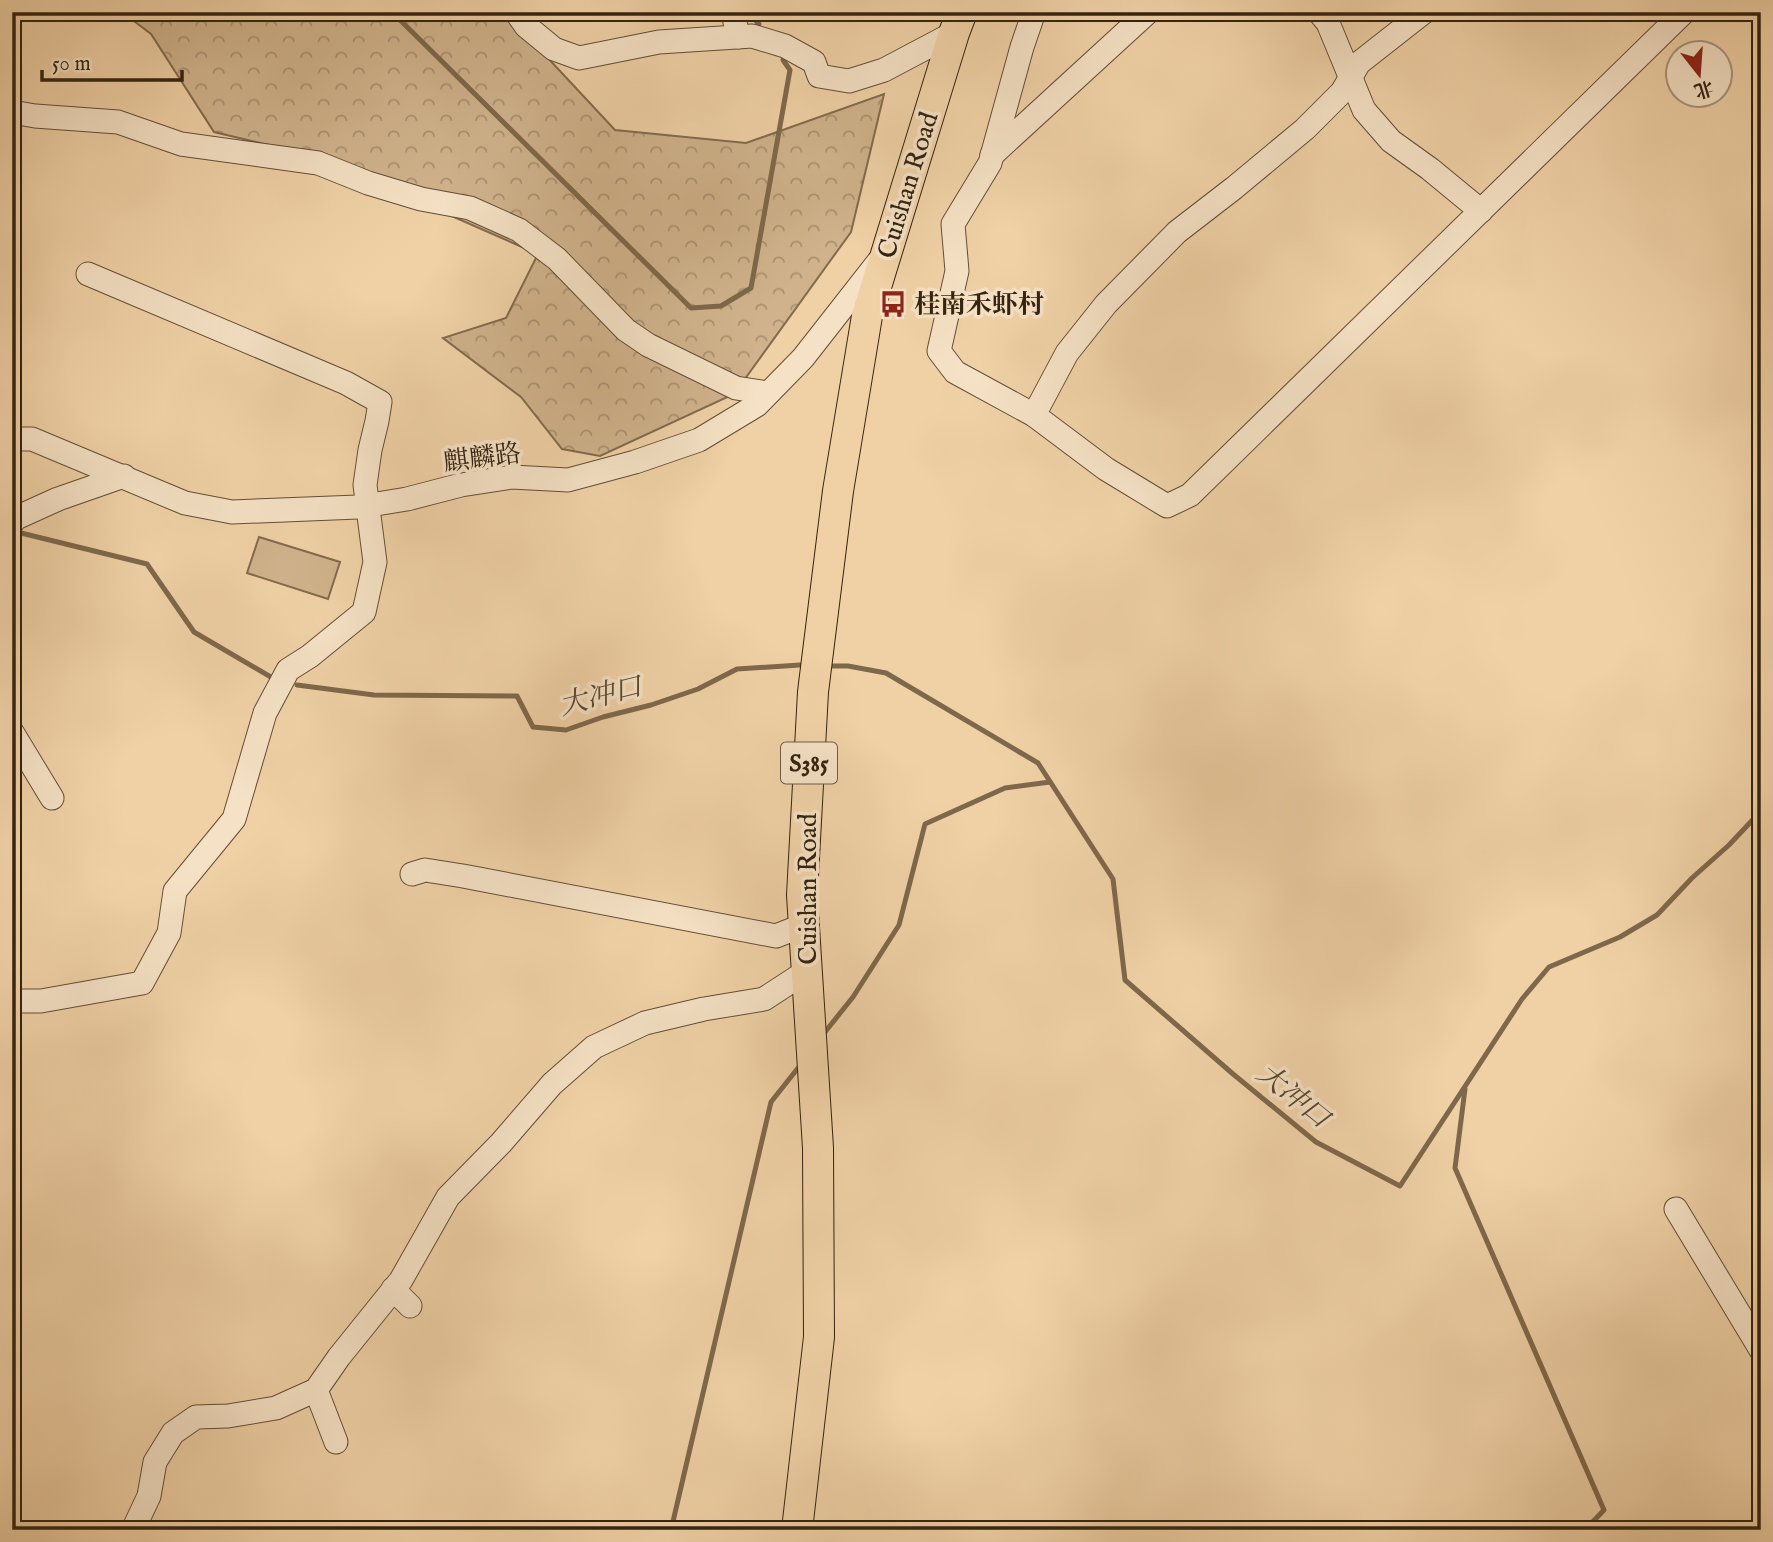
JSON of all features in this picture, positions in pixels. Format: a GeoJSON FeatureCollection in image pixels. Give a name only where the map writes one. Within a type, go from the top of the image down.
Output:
{"type":"FeatureCollection","features":[{"type":"Feature","properties":{"kind":"main road","name":"Cuishan Road"},"geometry":{"type":"LineString","coordinates":[[797,1530],[819,1337],[818,1148],[802,895],[813,692],[836,504],[867,316],[958,23]]}},
{"type":"Feature","properties":{"kind":"street"},"geometry":{"type":"LineString","coordinates":[[516,12],[526,26],[554,49],[579,58],[659,42],[752,36],[785,46],[814,62],[818,76],[849,81],[884,70],[958,23]]}},
{"type":"Feature","properties":{"kind":"street"},"geometry":{"type":"LineString","coordinates":[[733,12],[738,37]]}},
{"type":"Feature","properties":{"kind":"street"},"geometry":{"type":"LineString","coordinates":[[1034,12],[990,163],[953,224],[957,271],[939,351],[955,372],[1034,415],[1106,468],[1167,506],[1190,495],[1684,12]]}},
{"type":"Feature","properties":{"kind":"street"},"geometry":{"type":"LineString","coordinates":[[992,155],[1148,12]]}},
{"type":"Feature","properties":{"kind":"street"},"geometry":{"type":"LineString","coordinates":[[1319,12],[1328,23],[1364,110],[1391,141],[1481,211]]}},
{"type":"Feature","properties":{"kind":"street"},"geometry":{"type":"LineString","coordinates":[[1034,415],[1067,353],[1106,304],[1177,232],[1304,129],[1342,92],[1359,63],[1424,12]]}},
{"type":"Feature","properties":{"kind":"street"},"geometry":{"type":"LineString","coordinates":[[12,112],[118,122],[181,144],[318,163],[408,195],[470,208],[519,230],[538,244],[557,259],[626,330],[648,345],[736,388],[768,393]]}},
{"type":"Feature","properties":{"kind":"street","name":"麒麟路"},"geometry":{"type":"LineString","coordinates":[[12,439],[32,439],[185,503],[232,512],[368,506],[461,485],[512,477],[568,480],[635,462],[699,440],[757,405],[803,358],[887,250]]}},
{"type":"Feature","properties":{"kind":"street"},"geometry":{"type":"LineString","coordinates":[[12,1001],[41,1001],[142,983],[169,933],[175,891],[234,819],[265,713],[288,670],[310,656],[364,612],[375,562],[365,485],[380,402],[346,383],[88,274]]}},
{"type":"Feature","properties":{"kind":"street"},"geometry":{"type":"LineString","coordinates":[[12,523],[16,518],[58,499],[124,476]]}},
{"type":"Feature","properties":{"kind":"street"},"geometry":{"type":"LineString","coordinates":[[12,732],[52,798]]}},
{"type":"Feature","properties":{"kind":"street"},"geometry":{"type":"LineString","coordinates":[[412,874],[425,870],[463,876],[776,936],[804,925]]}},
{"type":"Feature","properties":{"kind":"street"},"geometry":{"type":"LineString","coordinates":[[133,1530],[149,1496],[155,1462],[173,1433],[196,1417],[228,1416],[276,1408],[316,1391],[339,1357],[401,1280],[448,1197],[501,1143],[552,1084],[594,1047],[645,1023],[764,999],[807,971]]}},
{"type":"Feature","properties":{"kind":"street"},"geometry":{"type":"LineString","coordinates":[[1676,1209],[1761,1350]]}},
{"type":"Feature","properties":{"kind":"street"},"geometry":{"type":"LineString","coordinates":[[393,1289],[410,1306]]}},
{"type":"Feature","properties":{"kind":"street"},"geometry":{"type":"LineString","coordinates":[[316,1391],[336,1442]]}},
{"type":"Feature","properties":{"kind":"green space"},"geometry":{"type":"Polygon","coordinates":[[[122,12],[505,12],[615,130],[746,143],[884,94],[851,232],[734,394],[600,456],[562,449],[521,397],[443,338],[506,318],[538,254],[315,156],[214,132],[151,34],[122,12]]]}},
{"type":"Feature","properties":{"kind":"green space"},"geometry":{"type":"Polygon","coordinates":[[[259,537],[340,562],[328,599],[247,573],[259,537]]]}},
{"type":"Feature","properties":{"kind":"waterway"},"geometry":{"type":"LineString","coordinates":[[392,12],[691,308],[721,306],[751,288],[790,70],[783,60]]}},
{"type":"Feature","properties":{"kind":"waterway"},"geometry":{"type":"LineString","coordinates":[[758,12],[756,21],[759,24]]}},
{"type":"Feature","properties":{"kind":"waterway","name":"大冲口"},"geometry":{"type":"LineString","coordinates":[[17,532],[147,564],[194,632],[276,680]]}},
{"type":"Feature","properties":{"kind":"waterway","name":"大冲口"},"geometry":{"type":"LineString","coordinates":[[297,685],[374,695],[517,696],[533,727],[566,730],[698,689],[737,669],[800,665]]}},
{"type":"Feature","properties":{"kind":"waterway","name":"大冲口"},"geometry":{"type":"LineString","coordinates":[[833,666],[886,673],[1038,763],[1113,879],[1125,980],[1316,1142],[1400,1186],[1522,999],[1549,967],[1620,937],[1657,915],[1761,811]]}},
{"type":"Feature","properties":{"kind":"waterway"},"geometry":{"type":"LineString","coordinates":[[825,1032],[853,997],[899,925],[925,824],[1005,788],[1050,782]]}},
{"type":"Feature","properties":{"kind":"waterway"},"geometry":{"type":"LineString","coordinates":[[671,1530],[771,1102],[798,1068]]}},
{"type":"Feature","properties":{"kind":"waterway"},"geometry":{"type":"LineString","coordinates":[[1465,1089],[1455,1168],[1604,1510],[1585,1530]]}},
{"type":"Feature","properties":{"kind":"place","name":"桂南禾虾村"},"geometry":{"type":"Point","coordinates":[893,304]}}]}
